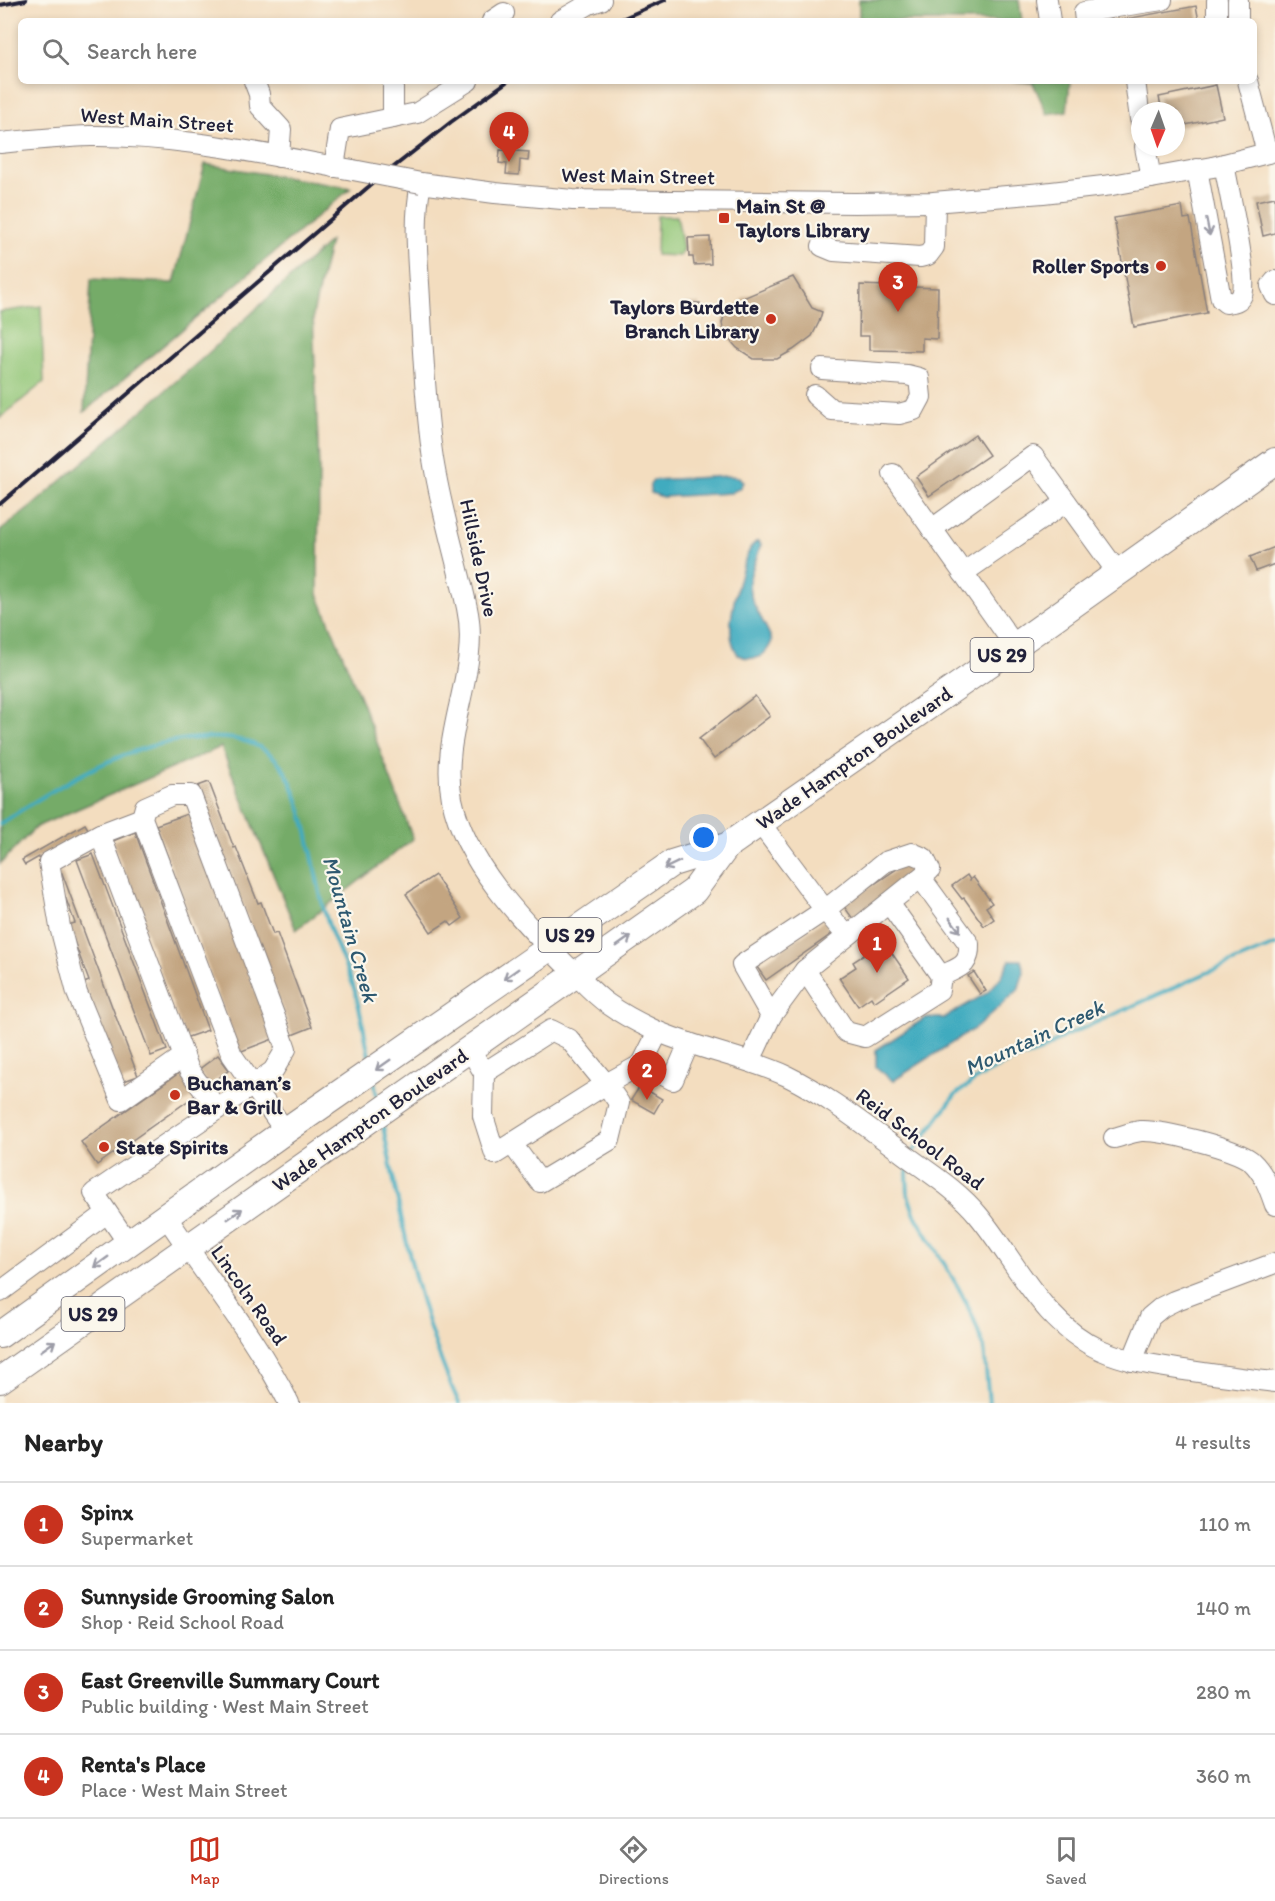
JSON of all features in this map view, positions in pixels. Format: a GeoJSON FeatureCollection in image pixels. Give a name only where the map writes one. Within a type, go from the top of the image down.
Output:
{"type":"FeatureCollection","features":[{"type":"Feature","properties":{"kind":"main road","name":"Wade Hampton Boulevard"},"geometry":{"type":"LineString","coordinates":[[3,1328],[672,863],[727,846],[760,824],[1275,461]]}},
{"type":"Feature","properties":{"kind":"main road","name":"Wade Hampton Boulevard"},"geometry":{"type":"LineString","coordinates":[[0,1380],[694,891],[727,846]]}},
{"type":"Feature","properties":{"kind":"street"},"geometry":{"type":"LineString","coordinates":[[565,18],[589,4],[601,0]]}},
{"type":"Feature","properties":{"kind":"street"},"geometry":{"type":"LineString","coordinates":[[1047,0],[1050,18]]}},
{"type":"Feature","properties":{"kind":"street"},"geometry":{"type":"LineString","coordinates":[[1083,11],[1162,0]]}},
{"type":"Feature","properties":{"kind":"street"},"geometry":{"type":"LineString","coordinates":[[1217,0],[1217,18]]}},
{"type":"Feature","properties":{"kind":"street"},"geometry":{"type":"LineString","coordinates":[[1238,0],[1238,18]]}},
{"type":"Feature","properties":{"kind":"street"},"geometry":{"type":"LineString","coordinates":[[255,84],[259,94],[259,104],[281,129],[279,157]]}},
{"type":"Feature","properties":{"kind":"street"},"geometry":{"type":"LineString","coordinates":[[393,84],[393,118]]}},
{"type":"Feature","properties":{"kind":"street"},"geometry":{"type":"LineString","coordinates":[[344,168],[340,129],[422,111],[463,84]]}},
{"type":"Feature","properties":{"kind":"street"},"geometry":{"type":"LineString","coordinates":[[1135,84],[1138,102]]}},
{"type":"Feature","properties":{"kind":"street"},"geometry":{"type":"LineString","coordinates":[[1249,84],[1271,152]]}},
{"type":"Feature","properties":{"kind":"street","name":"West Main Street"},"geometry":{"type":"LineString","coordinates":[[0,143],[82,136],[129,137],[215,145],[421,183],[573,200],[855,203],[935,202],[1043,194],[1197,170],[1271,152]]}},
{"type":"Feature","properties":{"kind":"street"},"geometry":{"type":"LineString","coordinates":[[1147,156],[1151,178]]}},
{"type":"Feature","properties":{"kind":"street"},"geometry":{"type":"LineString","coordinates":[[1197,170],[1221,299],[1226,303],[1237,301],[1242,297],[1244,286],[1239,244],[1224,164]]}},
{"type":"Feature","properties":{"kind":"street","name":"Hillside Drive"},"geometry":{"type":"LineString","coordinates":[[421,183],[417,201],[416,228],[431,451],[468,610],[471,635],[470,660],[452,741],[449,773],[451,796],[457,818],[482,870],[522,921],[550,948]]}},
{"type":"Feature","properties":{"kind":"street"},"geometry":{"type":"LineString","coordinates":[[822,246],[834,251],[920,257],[928,255],[934,247],[935,202]]}},
{"type":"Feature","properties":{"kind":"street"},"geometry":{"type":"LineString","coordinates":[[1275,281],[1271,285],[1275,295]]}},
{"type":"Feature","properties":{"kind":"street"},"geometry":{"type":"LineString","coordinates":[[815,395],[832,410],[899,414],[914,410],[921,397],[919,378],[907,375],[822,369]]}},
{"type":"Feature","properties":{"kind":"street"},"geometry":{"type":"LineString","coordinates":[[932,529],[1033,456],[1119,573]]}},
{"type":"Feature","properties":{"kind":"street"},"geometry":{"type":"LineString","coordinates":[[892,474],[1015,646]]}},
{"type":"Feature","properties":{"kind":"street"},"geometry":{"type":"LineString","coordinates":[[963,573],[1066,502]]}},
{"type":"Feature","properties":{"kind":"street"},"geometry":{"type":"LineString","coordinates":[[128,1243],[94,1193],[218,1109],[253,1085],[273,1071],[285,1049],[261,977],[191,795],[172,795],[145,807],[142,818],[232,1055],[253,1085],[285,1131]]}},
{"type":"Feature","properties":{"kind":"street"},"geometry":{"type":"LineString","coordinates":[[142,818],[100,834],[49,862],[60,927],[76,993],[121,1100],[183,1056]]}},
{"type":"Feature","properties":{"kind":"street"},"geometry":{"type":"LineString","coordinates":[[760,824],[847,936]]}},
{"type":"Feature","properties":{"kind":"street"},"geometry":{"type":"LineString","coordinates":[[100,834],[189,1070],[218,1109]]}},
{"type":"Feature","properties":{"kind":"street"},"geometry":{"type":"LineString","coordinates":[[750,1061],[771,1016],[805,970],[930,870],[924,858],[912,853],[885,862],[825,910],[742,965],[771,1016]]}},
{"type":"Feature","properties":{"kind":"street"},"geometry":{"type":"LineString","coordinates":[[921,878],[969,945],[969,957],[966,963],[941,976]]}},
{"type":"Feature","properties":{"kind":"street"},"geometry":{"type":"LineString","coordinates":[[805,970],[846,1032],[865,1037],[939,990],[941,976],[889,903]]}},
{"type":"Feature","properties":{"kind":"street","name":"Reid School Road"},"geometry":{"type":"LineString","coordinates":[[550,948],[607,1003],[658,1032],[750,1061],[785,1075],[806,1086],[877,1134],[966,1202],[980,1217],[1050,1313],[1087,1342],[1132,1361],[1275,1382]]}},
{"type":"Feature","properties":{"kind":"street"},"geometry":{"type":"LineString","coordinates":[[484,1073],[551,1030],[569,1039],[619,1103],[610,1140],[540,1182],[512,1144]]}},
{"type":"Feature","properties":{"kind":"street"},"geometry":{"type":"LineString","coordinates":[[470,1049],[484,1073],[483,1116],[495,1154],[642,1064],[658,1032]]}},
{"type":"Feature","properties":{"kind":"street"},"geometry":{"type":"LineString","coordinates":[[642,1064],[673,1080],[689,1043]]}},
{"type":"Feature","properties":{"kind":"street"},"geometry":{"type":"LineString","coordinates":[[1114,1138],[1138,1131],[1152,1131],[1230,1150],[1251,1161],[1263,1174],[1275,1204]]}},
{"type":"Feature","properties":{"kind":"street"},"geometry":{"type":"LineString","coordinates":[[0,1292],[108,1213]]}},
{"type":"Feature","properties":{"kind":"street","name":"Lincoln Road"},"geometry":{"type":"LineString","coordinates":[[166,1216],[247,1332],[289,1403]]}},
{"type":"Feature","properties":{"kind":"street"},"geometry":{"type":"LineString","coordinates":[[1132,1361],[1150,1317],[1162,1307],[1275,1263]]}},
{"type":"Feature","properties":{"kind":"green space"},"geometry":{"type":"Polygon","coordinates":[[[859,0],[1019,0],[1022,18],[859,18],[859,0]]]}},
{"type":"Feature","properties":{"kind":"green space"},"geometry":{"type":"Polygon","coordinates":[[[1033,84],[1070,84],[1067,111],[1047,114],[1033,84]]]}},
{"type":"Feature","properties":{"kind":"green space"},"geometry":{"type":"Polygon","coordinates":[[[205,164],[351,188],[84,412],[91,279],[174,283],[205,164]]]}},
{"type":"Feature","properties":{"kind":"green space"},"geometry":{"type":"Polygon","coordinates":[[[657,216],[677,216],[683,248],[680,256],[656,255],[657,216]]]}},
{"type":"Feature","properties":{"kind":"green space"},"geometry":{"type":"Polygon","coordinates":[[[330,241],[313,314],[319,469],[318,594],[363,705],[413,839],[296,930],[221,747],[36,827],[0,864],[0,531],[204,357],[330,241]]]}},
{"type":"Feature","properties":{"kind":"green space"},"geometry":{"type":"Polygon","coordinates":[[[41,306],[44,382],[0,418],[0,312],[41,306]]]}},
{"type":"Feature","properties":{"kind":"water"},"geometry":{"type":"Polygon","coordinates":[[[739,477],[743,482],[740,488],[731,493],[662,497],[651,493],[650,489],[653,480],[739,477]]]}},
{"type":"Feature","properties":{"kind":"water"},"geometry":{"type":"Polygon","coordinates":[[[758,541],[761,545],[751,574],[750,594],[772,641],[763,655],[750,658],[738,655],[732,642],[731,625],[736,592],[746,558],[758,541]]]}},
{"type":"Feature","properties":{"kind":"water"},"geometry":{"type":"Polygon","coordinates":[[[1010,960],[1021,960],[1024,972],[1018,990],[977,1027],[893,1081],[876,1067],[876,1050],[925,1018],[944,1018],[987,993],[1001,977],[1010,960]]]}},
{"type":"Feature","properties":{"kind":"building"},"geometry":{"type":"Polygon","coordinates":[[[1196,6],[1198,18],[1131,18],[1196,6]]]}},
{"type":"Feature","properties":{"kind":"building"},"geometry":{"type":"Polygon","coordinates":[[[1216,85],[1223,117],[1185,125],[1185,102],[1160,102],[1159,97],[1216,85]]]}},
{"type":"Feature","properties":{"kind":"building"},"geometry":{"type":"Polygon","coordinates":[[[500,150],[529,152],[528,161],[520,160],[519,175],[506,174],[507,164],[499,163],[500,150]]]}},
{"type":"Feature","properties":{"kind":"building"},"geometry":{"type":"Polygon","coordinates":[[[1275,197],[1275,233],[1263,236],[1256,201],[1275,197]]]}},
{"type":"Feature","properties":{"kind":"building","name":"Roller Sports"},"geometry":{"type":"Polygon","coordinates":[[[1182,206],[1184,219],[1190,218],[1207,313],[1134,327],[1114,218],[1182,206]]]}},
{"type":"Feature","properties":{"kind":"building"},"geometry":{"type":"Polygon","coordinates":[[[710,237],[711,264],[694,265],[693,257],[689,257],[688,238],[710,237]]]}},
{"type":"Feature","properties":{"kind":"building","name":"Taylors Burdette Branch Library"},"geometry":{"type":"Polygon","coordinates":[[[793,277],[812,308],[822,312],[819,322],[812,336],[793,350],[777,359],[754,359],[737,348],[724,333],[722,323],[724,316],[733,310],[743,298],[793,277]]]}},
{"type":"Feature","properties":{"kind":"building"},"geometry":{"type":"Polygon","coordinates":[[[888,281],[911,282],[911,287],[938,288],[937,339],[922,338],[922,351],[869,350],[869,336],[859,336],[860,285],[888,286],[888,281]]]}},
{"type":"Feature","properties":{"kind":"building"},"geometry":{"type":"Polygon","coordinates":[[[685,303],[700,303],[700,312],[685,312],[685,303]]]}},
{"type":"Feature","properties":{"kind":"building"},"geometry":{"type":"Polygon","coordinates":[[[975,435],[989,455],[929,496],[916,477],[975,435]]]}},
{"type":"Feature","properties":{"kind":"building"},"geometry":{"type":"Polygon","coordinates":[[[1275,547],[1275,564],[1256,571],[1250,557],[1275,547]]]}},
{"type":"Feature","properties":{"kind":"building"},"geometry":{"type":"Polygon","coordinates":[[[755,696],[770,716],[714,759],[699,739],[755,696]]]}},
{"type":"Feature","properties":{"kind":"building"},"geometry":{"type":"Polygon","coordinates":[[[209,782],[258,903],[261,902],[273,934],[277,933],[312,1027],[292,1035],[198,786],[209,782]]]}},
{"type":"Feature","properties":{"kind":"building"},"geometry":{"type":"Polygon","coordinates":[[[190,813],[273,1039],[239,1052],[156,825],[190,813]]]}},
{"type":"Feature","properties":{"kind":"building"},"geometry":{"type":"Polygon","coordinates":[[[85,824],[88,829],[25,865],[22,860],[85,824]]]}},
{"type":"Feature","properties":{"kind":"building"},"geometry":{"type":"Polygon","coordinates":[[[135,832],[208,1030],[185,1038],[113,841],[135,832]]]}},
{"type":"Feature","properties":{"kind":"building"},"geometry":{"type":"Polygon","coordinates":[[[93,854],[167,1050],[151,1056],[77,860],[93,854]]]}},
{"type":"Feature","properties":{"kind":"building"},"geometry":{"type":"Polygon","coordinates":[[[912,859],[922,873],[853,919],[843,905],[912,859]]]}},
{"type":"Feature","properties":{"kind":"building"},"geometry":{"type":"Polygon","coordinates":[[[62,873],[138,1076],[121,1082],[84,983],[89,981],[68,925],[75,923],[57,875],[62,873]]]}},
{"type":"Feature","properties":{"kind":"building"},"geometry":{"type":"Polygon","coordinates":[[[435,875],[463,918],[452,926],[448,921],[431,932],[406,894],[435,875]]]}},
{"type":"Feature","properties":{"kind":"building"},"geometry":{"type":"Polygon","coordinates":[[[967,875],[970,880],[973,877],[992,903],[986,907],[994,919],[984,926],[964,898],[962,899],[952,886],[967,875]]]}},
{"type":"Feature","properties":{"kind":"building"},"geometry":{"type":"Polygon","coordinates":[[[824,920],[833,933],[766,980],[757,967],[824,920]]]}},
{"type":"Feature","properties":{"kind":"building"},"geometry":{"type":"Polygon","coordinates":[[[887,946],[909,978],[874,1002],[871,997],[858,1006],[839,978],[856,967],[853,962],[867,953],[869,958],[887,946]]]}},
{"type":"Feature","properties":{"kind":"building"},"geometry":{"type":"Polygon","coordinates":[[[974,972],[986,991],[980,994],[968,976],[974,972]]]}},
{"type":"Feature","properties":{"kind":"building"},"geometry":{"type":"Polygon","coordinates":[[[218,1055],[229,1070],[209,1085],[198,1070],[218,1055]]]}},
{"type":"Feature","properties":{"kind":"building"},"geometry":{"type":"Polygon","coordinates":[[[179,1073],[196,1095],[97,1165],[81,1142],[179,1073]]]}},
{"type":"Feature","properties":{"kind":"building"},"geometry":{"type":"Polygon","coordinates":[[[640,1086],[662,1099],[654,1113],[631,1100],[640,1086]]]}},
{"type":"Feature","properties":{"kind":"waterway","name":"Mountain Creek"},"geometry":{"type":"LineString","coordinates":[[0,824],[51,791],[107,762],[135,751],[195,738],[226,738],[244,741],[268,752],[286,773],[300,806],[325,913],[353,985],[370,1061]]}},
{"type":"Feature","properties":{"kind":"waterway","name":"Mountain Creek"},"geometry":{"type":"LineString","coordinates":[[913,1152],[955,1095],[978,1078],[1010,1061],[1041,1051],[1063,1037],[1275,945]]}},
{"type":"Feature","properties":{"kind":"waterway","name":"Mountain Creek"},"geometry":{"type":"LineString","coordinates":[[374,1080],[378,1102]]}},
{"type":"Feature","properties":{"kind":"waterway","name":"Mountain Creek"},"geometry":{"type":"LineString","coordinates":[[382,1121],[421,1300],[444,1369],[459,1403]]}},
{"type":"Feature","properties":{"kind":"waterway","name":"Mountain Creek"},"geometry":{"type":"LineString","coordinates":[[909,1165],[908,1195],[915,1215],[958,1287],[973,1317],[984,1348],[989,1403]]}},
{"type":"Feature","properties":{"kind":"railway"},"geometry":{"type":"LineString","coordinates":[[0,5],[26,0]]}},
{"type":"Feature","properties":{"kind":"railway"},"geometry":{"type":"LineString","coordinates":[[624,18],[665,0]]}},
{"type":"Feature","properties":{"kind":"railway"},"geometry":{"type":"LineString","coordinates":[[0,504],[367,188],[504,84]]}},
{"type":"Feature","properties":{"kind":"place","name":"Renta's Place"},"geometry":{"type":"Point","coordinates":[509,162]}},
{"type":"Feature","properties":{"kind":"place","name":"Main St @ Taylors Library"},"geometry":{"type":"Point","coordinates":[724,218]}},
{"type":"Feature","properties":{"kind":"place","name":"Roller Sports"},"geometry":{"type":"Point","coordinates":[1161,266]}},
{"type":"Feature","properties":{"kind":"place","name":"East Greenville Summary Court"},"geometry":{"type":"Point","coordinates":[898,312]}},
{"type":"Feature","properties":{"kind":"place","name":"Taylors Burdette Branch Library"},"geometry":{"type":"Point","coordinates":[771,319]}},
{"type":"Feature","properties":{"kind":"place","name":"Spinx"},"geometry":{"type":"Point","coordinates":[877,973]}},
{"type":"Feature","properties":{"kind":"place","name":"Buchanan’s Bar & Grill"},"geometry":{"type":"Point","coordinates":[175,1095]}},
{"type":"Feature","properties":{"kind":"place","name":"Sunnyside Grooming Salon"},"geometry":{"type":"Point","coordinates":[647,1100]}},
{"type":"Feature","properties":{"kind":"place","name":"State Spirits"},"geometry":{"type":"Point","coordinates":[104,1147]}}]}
